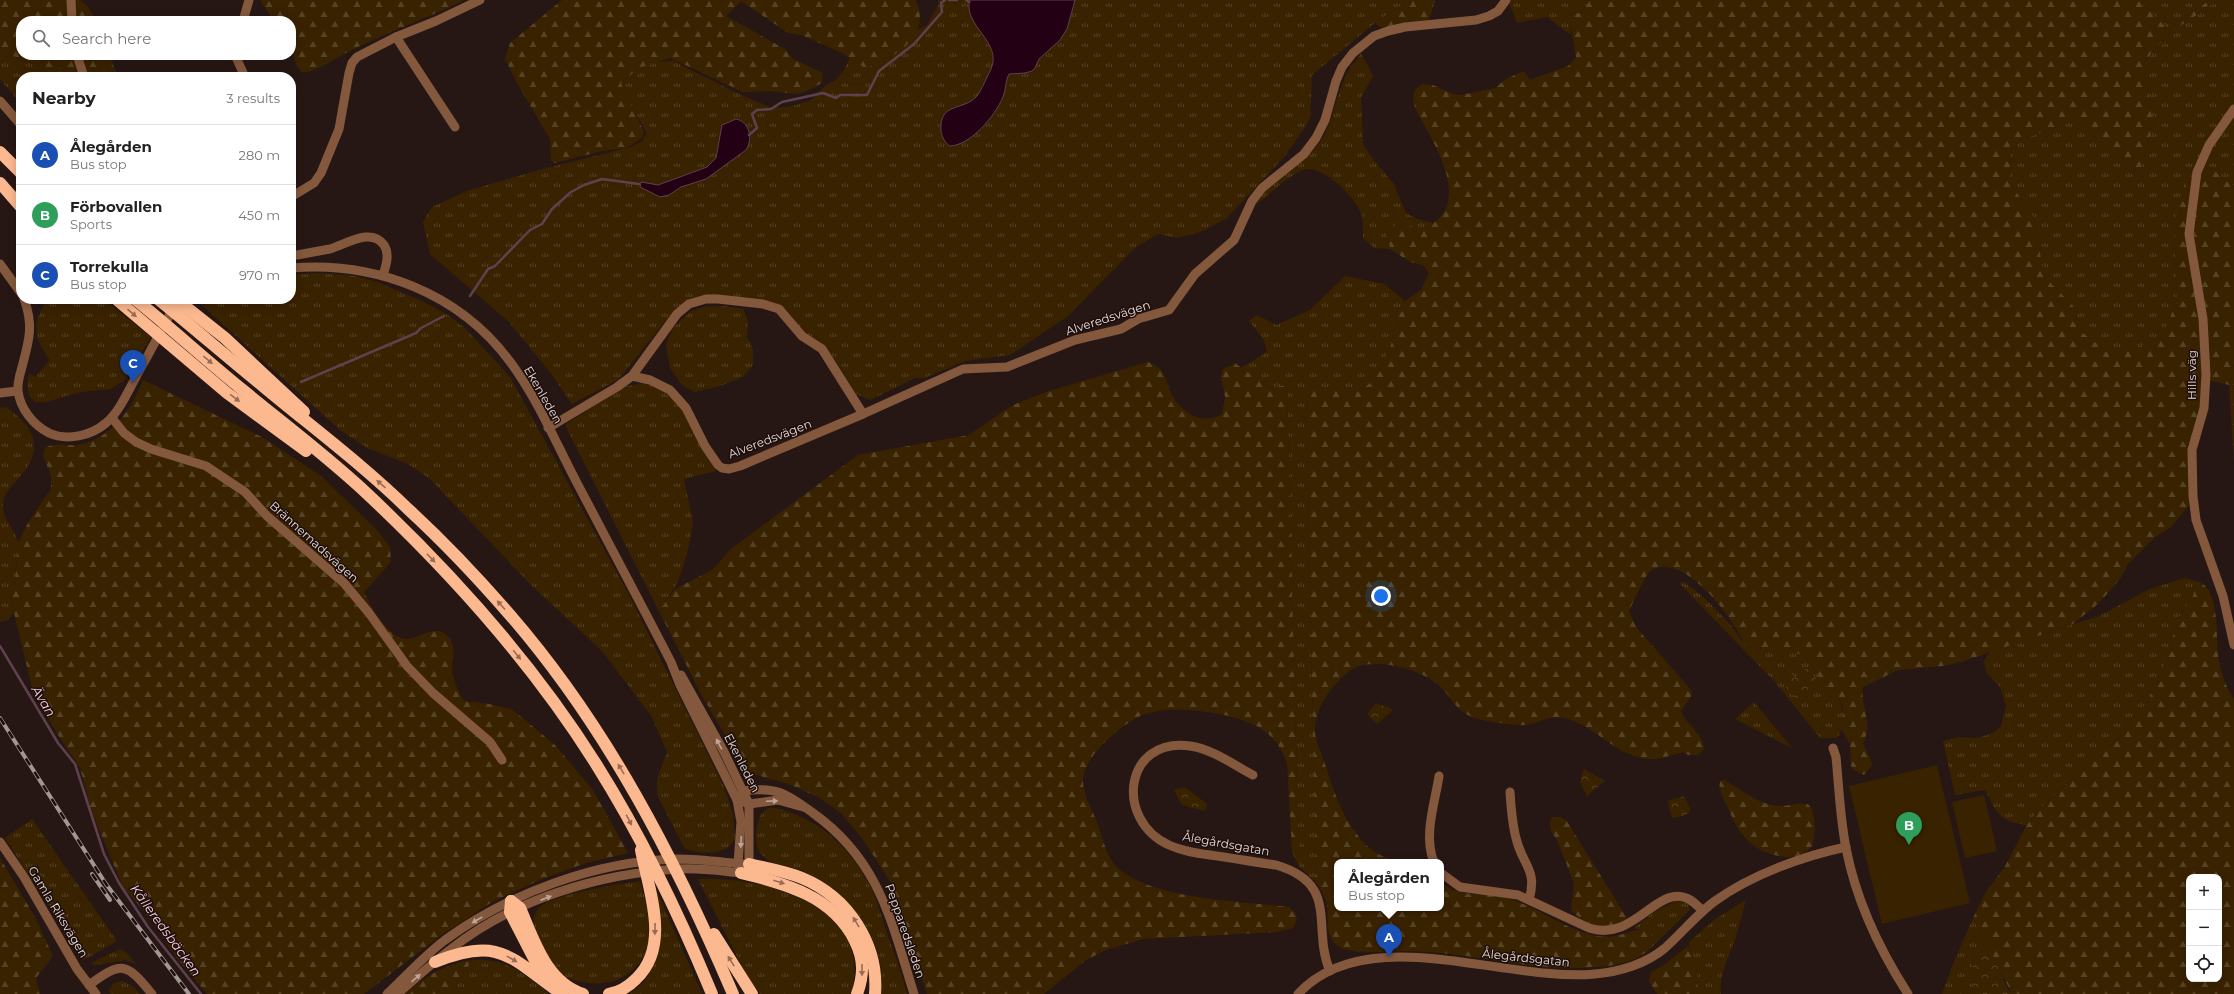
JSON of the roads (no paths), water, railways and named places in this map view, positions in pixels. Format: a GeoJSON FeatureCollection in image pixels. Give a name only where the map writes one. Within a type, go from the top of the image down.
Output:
{"type":"FeatureCollection","features":[{"type":"Feature","properties":{"kind":"highway"},"geometry":{"type":"LineString","coordinates":[[0,152],[16,168]]}},
{"type":"Feature","properties":{"kind":"highway"},"geometry":{"type":"LineString","coordinates":[[0,177],[16,191]]}},
{"type":"Feature","properties":{"kind":"highway"},"geometry":{"type":"LineString","coordinates":[[0,183],[16,201]]}},
{"type":"Feature","properties":{"kind":"highway"},"geometry":{"type":"LineString","coordinates":[[122,304],[227,393],[360,488]]}},
{"type":"Feature","properties":{"kind":"highway"},"geometry":{"type":"LineString","coordinates":[[141,304],[360,488],[457,585],[533,675],[595,762],[637,835],[668,895],[712,994]]}},
{"type":"Feature","properties":{"kind":"highway"},"geometry":{"type":"LineString","coordinates":[[164,304],[354,460],[408,508],[472,572],[511,616],[552,668],[611,752],[641,803],[688,894],[733,994]]}},
{"type":"Feature","properties":{"kind":"highway"},"geometry":{"type":"LineString","coordinates":[[183,304],[225,338],[278,386],[354,460]]}},
{"type":"Feature","properties":{"kind":"highway"},"geometry":{"type":"LineString","coordinates":[[609,994],[628,987],[640,975],[649,963],[654,944],[655,920],[637,835]]}},
{"type":"Feature","properties":{"kind":"highway"},"geometry":{"type":"LineString","coordinates":[[743,867],[797,889],[818,900],[837,914],[850,930],[862,963],[863,976],[857,994]]}},
{"type":"Feature","properties":{"kind":"highway"},"geometry":{"type":"LineString","coordinates":[[743,867],[802,878],[821,888],[843,906],[852,915],[871,951],[875,971],[875,994]]}},
{"type":"Feature","properties":{"kind":"highway"},"geometry":{"type":"LineString","coordinates":[[688,894],[752,994]]}},
{"type":"Feature","properties":{"kind":"highway"},"geometry":{"type":"LineString","coordinates":[[514,907],[544,979]]}},
{"type":"Feature","properties":{"kind":"highway"},"geometry":{"type":"LineString","coordinates":[[514,907],[551,971],[561,982],[583,994]]}},
{"type":"Feature","properties":{"kind":"highway"},"geometry":{"type":"LineString","coordinates":[[435,962],[465,951],[494,951],[510,957],[544,979],[562,994]]}},
{"type":"Feature","properties":{"kind":"street"},"geometry":{"type":"LineString","coordinates":[[71,0],[72,16]]}},
{"type":"Feature","properties":{"kind":"street"},"geometry":{"type":"LineString","coordinates":[[244,16],[249,0]]}},
{"type":"Feature","properties":{"kind":"street"},"geometry":{"type":"LineString","coordinates":[[296,194],[314,183],[321,173],[341,122],[352,63],[365,52],[480,0]]}},
{"type":"Feature","properties":{"kind":"street","name":"Alveredsvägen"},"geometry":{"type":"LineString","coordinates":[[632,376],[662,385],[678,396],[713,459],[722,468],[740,466],[863,414],[963,368],[1007,368],[1076,340],[1121,328],[1138,319],[1169,310],[1195,274],[1234,240],[1252,201],[1262,188],[1304,154],[1316,138],[1325,120],[1336,81],[1342,67],[1352,53],[1374,36],[1388,31],[1405,27],[1476,20],[1489,16],[1498,12],[1506,0]]}},
{"type":"Feature","properties":{"kind":"street"},"geometry":{"type":"LineString","coordinates":[[396,37],[455,127]]}},
{"type":"Feature","properties":{"kind":"street"},"geometry":{"type":"LineString","coordinates":[[79,60],[82,72]]}},
{"type":"Feature","properties":{"kind":"street"},"geometry":{"type":"LineString","coordinates":[[237,60],[243,72]]}},
{"type":"Feature","properties":{"kind":"street"},"geometry":{"type":"LineString","coordinates":[[0,101],[16,119]]}},
{"type":"Feature","properties":{"kind":"street","name":"Hills väg"},"geometry":{"type":"LineString","coordinates":[[2234,109],[2209,145],[2197,172],[2189,234],[2203,319],[2206,375],[2204,408],[2192,450],[2193,496],[2196,520],[2223,596],[2234,645]]}},
{"type":"Feature","properties":{"kind":"street"},"geometry":{"type":"LineString","coordinates":[[297,256],[329,249],[361,237],[375,238],[382,242],[387,254],[382,275]]}},
{"type":"Feature","properties":{"kind":"street"},"geometry":{"type":"LineString","coordinates":[[0,264],[16,286]]}},
{"type":"Feature","properties":{"kind":"street","name":"Ekenleden"},"geometry":{"type":"LineString","coordinates":[[296,268],[339,267],[382,275],[406,283],[463,315],[479,327],[511,363],[548,428],[672,662],[686,682],[744,791],[749,804],[743,867]]}},
{"type":"Feature","properties":{"kind":"street"},"geometry":{"type":"LineString","coordinates":[[548,428],[632,376],[677,314],[689,304],[706,299],[763,304],[779,309],[802,336],[822,349],[863,414]]}},
{"type":"Feature","properties":{"kind":"street"},"geometry":{"type":"LineString","coordinates":[[26,304],[31,322],[30,337],[18,381],[18,390],[22,405],[34,422],[43,430],[63,437],[85,434],[104,425],[112,418],[153,346],[174,304]]}},
{"type":"Feature","properties":{"kind":"street"},"geometry":{"type":"LineString","coordinates":[[0,393],[18,390]]}},
{"type":"Feature","properties":{"kind":"street","name":"Brännemadsvägen"},"geometry":{"type":"LineString","coordinates":[[112,418],[124,433],[136,442],[151,449],[206,466],[245,492],[267,516],[344,583],[369,613],[407,666],[433,693],[490,742],[502,760]]}},
{"type":"Feature","properties":{"kind":"street","name":"Ekenleden"},"geometry":{"type":"LineString","coordinates":[[672,662],[680,685],[736,800],[741,822],[743,867]]}},
{"type":"Feature","properties":{"kind":"street","name":"Ålegårdsgatan"},"geometry":{"type":"LineString","coordinates":[[1253,775],[1198,747],[1182,745],[1165,748],[1148,757],[1138,769],[1132,785],[1134,803],[1142,823],[1149,832],[1168,845],[1188,851],[1276,865],[1288,868],[1303,877],[1314,892],[1321,907],[1325,961],[1330,971]]}},
{"type":"Feature","properties":{"kind":"street"},"geometry":{"type":"LineString","coordinates":[[1833,748],[1836,757],[1846,847],[1866,916],[1908,994]]}},
{"type":"Feature","properties":{"kind":"street"},"geometry":{"type":"LineString","coordinates":[[1433,859],[1429,836],[1439,776]]}},
{"type":"Feature","properties":{"kind":"street","name":"Pepparedsleden"},"geometry":{"type":"LineString","coordinates":[[744,791],[755,789],[775,791],[794,798],[840,834],[851,846],[866,867],[883,901],[914,994]]}},
{"type":"Feature","properties":{"kind":"street"},"geometry":{"type":"LineString","coordinates":[[736,800],[744,791]]}},
{"type":"Feature","properties":{"kind":"street"},"geometry":{"type":"LineString","coordinates":[[1510,792],[1516,840],[1532,875],[1529,900]]}},
{"type":"Feature","properties":{"kind":"street","name":"Pepparedsleden"},"geometry":{"type":"LineString","coordinates":[[736,800],[749,804],[778,800],[807,808]]}},
{"type":"Feature","properties":{"kind":"street","name":"Gamla Riksvägen"},"geometry":{"type":"LineString","coordinates":[[0,842],[24,877],[89,985],[96,994]]}},
{"type":"Feature","properties":{"kind":"street","name":"Ålegårdsgatan"},"geometry":{"type":"LineString","coordinates":[[1298,994],[1313,981],[1330,971],[1360,960],[1389,957],[1427,959],[1568,975],[1606,973],[1637,965],[1663,949],[1703,911],[1726,894],[1759,877],[1818,853],[1846,847]]}},
{"type":"Feature","properties":{"kind":"street"},"geometry":{"type":"LineString","coordinates":[[387,994],[445,941],[568,878],[618,867],[677,859],[706,865],[743,867]]}},
{"type":"Feature","properties":{"kind":"street"},"geometry":{"type":"LineString","coordinates":[[397,994],[473,933],[514,907],[571,889],[621,876],[706,865]]}},
{"type":"Feature","properties":{"kind":"street"},"geometry":{"type":"LineString","coordinates":[[1444,875],[1460,887],[1513,893],[1589,928],[1601,931],[1621,928],[1658,904],[1676,897],[1687,898],[1703,911]]}},
{"type":"Feature","properties":{"kind":"street"},"geometry":{"type":"LineString","coordinates":[[89,985],[107,972],[119,968],[133,972],[152,994]]}},
{"type":"Feature","properties":{"kind":"waterway"},"geometry":{"type":"LineString","coordinates":[[749,135],[757,128],[752,114],[757,110],[771,109],[782,102],[823,93],[836,98],[840,95],[867,95],[879,71],[914,44],[942,12],[941,3],[945,0]]}},
{"type":"Feature","properties":{"kind":"waterway"},"geometry":{"type":"LineString","coordinates":[[949,0],[957,0]]}},
{"type":"Feature","properties":{"kind":"waterway"},"geometry":{"type":"LineString","coordinates":[[470,296],[488,269],[495,266],[530,230],[542,224],[552,209],[571,192],[584,185],[602,179],[639,184]]}},
{"type":"Feature","properties":{"kind":"waterway"},"geometry":{"type":"LineString","coordinates":[[301,382],[416,333],[421,328],[444,316]]}},
{"type":"Feature","properties":{"kind":"waterway","name":"Kålleredsbäcken"},"geometry":{"type":"LineString","coordinates":[[0,646],[58,743],[75,764],[104,854],[119,883],[148,927],[201,994]]}},
{"type":"Feature","properties":{"kind":"railway"},"geometry":{"type":"LineString","coordinates":[[0,718],[106,884],[189,994]]}},
{"type":"Feature","properties":{"kind":"railway"},"geometry":{"type":"LineString","coordinates":[[92,874],[110,900]]}},
{"type":"Feature","properties":{"kind":"place","name":"Torrekulla"},"geometry":{"type":"Point","coordinates":[133,383]}},
{"type":"Feature","properties":{"kind":"place","name":"Förbovallen"},"geometry":{"type":"Point","coordinates":[1909,845]}},
{"type":"Feature","properties":{"kind":"place","name":"Ålegården"},"geometry":{"type":"Point","coordinates":[1389,957]}},
{"type":"Feature","properties":{"kind":"water label","name":"Ävan"},"geometry":{"type":"Point","coordinates":[44,701]}}]}
